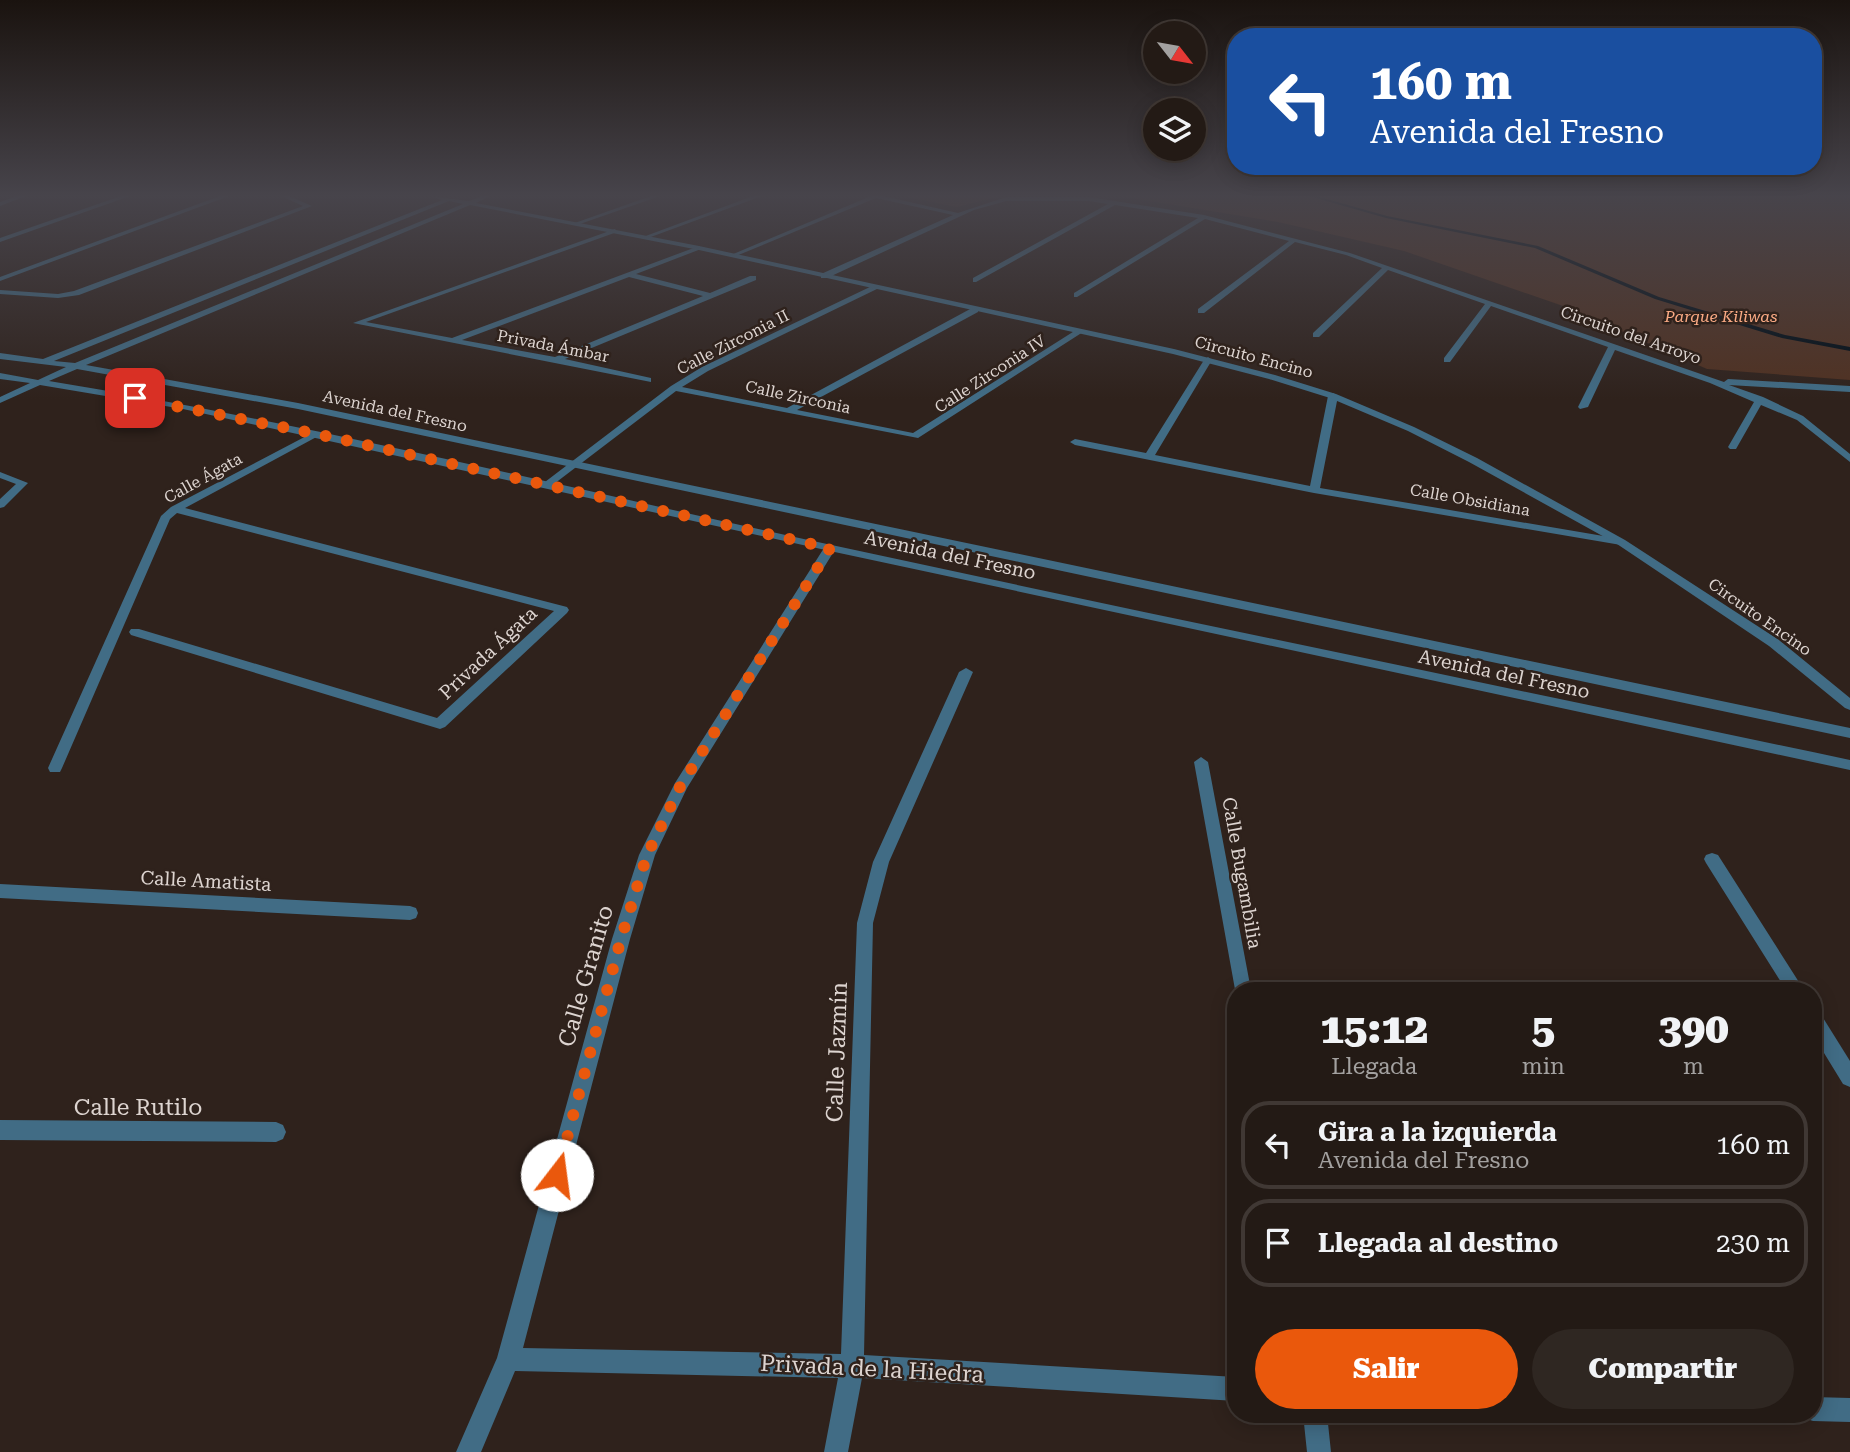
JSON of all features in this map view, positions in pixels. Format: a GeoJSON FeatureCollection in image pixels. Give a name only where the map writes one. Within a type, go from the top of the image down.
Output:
{"type":"FeatureCollection","features":[{"type":"Feature","properties":{"kind":"street"},"geometry":{"type":"LineString","coordinates":[[0,279],[41,264]]}},
{"type":"Feature","properties":{"kind":"street"},"geometry":{"type":"LineString","coordinates":[[0,292],[67,295],[152,264]]}},
{"type":"Feature","properties":{"kind":"street"},"geometry":{"type":"LineString","coordinates":[[33,367],[289,264]]}},
{"type":"Feature","properties":{"kind":"street"},"geometry":{"type":"LineString","coordinates":[[0,400],[324,264]]}},
{"type":"Feature","properties":{"kind":"street","name":"Privada Ámbar"},"geometry":{"type":"LineString","coordinates":[[523,264],[357,323],[557,359],[648,380]]}},
{"type":"Feature","properties":{"kind":"street"},"geometry":{"type":"LineString","coordinates":[[453,341],[655,264]]}},
{"type":"Feature","properties":{"kind":"street","name":"Circuito Encino"},"geometry":{"type":"LineString","coordinates":[[772,264],[1208,360],[1333,396],[1411,429],[1474,460],[1621,542],[1774,643],[1850,705]]}},
{"type":"Feature","properties":{"kind":"street","name":"Circuito del Arroyo"},"geometry":{"type":"LineString","coordinates":[[824,276],[851,264]]}},
{"type":"Feature","properties":{"kind":"street"},"geometry":{"type":"LineString","coordinates":[[976,279],[1004,264]]}},
{"type":"Feature","properties":{"kind":"street"},"geometry":{"type":"LineString","coordinates":[[1077,295],[1128,264]]}},
{"type":"Feature","properties":{"kind":"street"},"geometry":{"type":"LineString","coordinates":[[1200,311],[1263,264]]}},
{"type":"Feature","properties":{"kind":"street","name":"Circuito del Arroyo"},"geometry":{"type":"LineString","coordinates":[[1374,264],[1490,302],[1760,399],[1800,418],[1850,459]]}},
{"type":"Feature","properties":{"kind":"street"},"geometry":{"type":"LineString","coordinates":[[1316,335],[1386,268]]}},
{"type":"Feature","properties":{"kind":"street"},"geometry":{"type":"LineString","coordinates":[[627,274],[710,296]]}},
{"type":"Feature","properties":{"kind":"street"},"geometry":{"type":"LineString","coordinates":[[557,359],[753,278]]}},
{"type":"Feature","properties":{"kind":"street","name":"Calle Zirconia II"},"geometry":{"type":"LineString","coordinates":[[546,485],[674,388],[705,369],[874,288]]}},
{"type":"Feature","properties":{"kind":"street"},"geometry":{"type":"LineString","coordinates":[[1447,360],[1490,302]]}},
{"type":"Feature","properties":{"kind":"street"},"geometry":{"type":"LineString","coordinates":[[788,411],[975,310]]}},
{"type":"Feature","properties":{"kind":"street","name":"Calle Zirconia IV"},"geometry":{"type":"LineString","coordinates":[[915,436],[1079,332]]}},
{"type":"Feature","properties":{"kind":"street"},"geometry":{"type":"LineString","coordinates":[[1583,407],[1613,346]]}},
{"type":"Feature","properties":{"kind":"street","name":"Avenida del Fresno"},"geometry":{"type":"LineString","coordinates":[[0,356],[76,366],[298,406],[572,466],[1020,556],[1850,733]]}},
{"type":"Feature","properties":{"kind":"street"},"geometry":{"type":"LineString","coordinates":[[1149,456],[1208,360]]}},
{"type":"Feature","properties":{"kind":"street","name":"Avenida del Fresno"},"geometry":{"type":"LineString","coordinates":[[8,377],[317,434],[830,548],[1850,765]]}},
{"type":"Feature","properties":{"kind":"street"},"geometry":{"type":"LineString","coordinates":[[1713,381],[1850,389]]}},
{"type":"Feature","properties":{"kind":"street","name":"Calle Zirconia"},"geometry":{"type":"LineString","coordinates":[[674,388],[915,436]]}},
{"type":"Feature","properties":{"kind":"street"},"geometry":{"type":"LineString","coordinates":[[1314,490],[1333,396]]}},
{"type":"Feature","properties":{"kind":"street"},"geometry":{"type":"LineString","coordinates":[[1733,447],[1760,399]]}},
{"type":"Feature","properties":{"kind":"street","name":"Calle Ágata"},"geometry":{"type":"LineString","coordinates":[[55,768],[165,518],[175,509],[317,434]]}},
{"type":"Feature","properties":{"kind":"street","name":"Calle Obsidiana"},"geometry":{"type":"LineString","coordinates":[[1075,442],[1314,490],[1621,542]]}},
{"type":"Feature","properties":{"kind":"street"},"geometry":{"type":"LineString","coordinates":[[0,475],[23,483],[0,505]]}},
{"type":"Feature","properties":{"kind":"street","name":"Privada Ágata"},"geometry":{"type":"LineString","coordinates":[[135,632],[440,724],[563,610],[175,509]]}},
{"type":"Feature","properties":{"kind":"street","name":"Calle Granito"},"geometry":{"type":"LineString","coordinates":[[468,1452],[508,1359],[621,939],[647,855],[680,787],[830,548]]}},
{"type":"Feature","properties":{"kind":"street","name":"Calle Jazmín"},"geometry":{"type":"LineString","coordinates":[[836,1452],[852,1366],[865,923],[881,862],[966,672]]}},
{"type":"Feature","properties":{"kind":"street","name":"Calle Bugambilia"},"geometry":{"type":"LineString","coordinates":[[1201,762],[1241,982]]}},
{"type":"Feature","properties":{"kind":"street"},"geometry":{"type":"LineString","coordinates":[[1712,859],[1790,982]]}},
{"type":"Feature","properties":{"kind":"street","name":"Calle Amatista"},"geometry":{"type":"LineString","coordinates":[[0,891],[410,914]]}},
{"type":"Feature","properties":{"kind":"street"},"geometry":{"type":"LineString","coordinates":[[1822,1033],[1850,1078]]}},
{"type":"Feature","properties":{"kind":"street","name":"Calle Rutilo"},"geometry":{"type":"LineString","coordinates":[[0,1130],[276,1132]]}},
{"type":"Feature","properties":{"kind":"street","name":"Privada de la Hiedra"},"geometry":{"type":"LineString","coordinates":[[508,1359],[852,1366],[1227,1389]]}},
{"type":"Feature","properties":{"kind":"street"},"geometry":{"type":"LineString","coordinates":[[1822,1409],[1850,1410]]}},
{"type":"Feature","properties":{"kind":"street"},"geometry":{"type":"LineString","coordinates":[[1316,1423],[1320,1452]]}},
{"type":"Feature","properties":{"kind":"green space","name":"Parque Kiliwas"},"geometry":{"type":"Polygon","coordinates":[[[1441,264],[1850,264],[1850,380],[1707,369],[1566,307],[1441,264]]]}},
{"type":"Feature","properties":{"kind":"waterway"},"geometry":{"type":"LineString","coordinates":[[1576,264],[1657,298],[1716,317],[1784,337],[1850,349]]}},
{"type":"Feature","properties":{"kind":"route"},"geometry":{"type":"LineString","coordinates":[[135,398],[317,434],[830,548],[680,787],[647,855],[621,939],[557,1175]]}}]}
